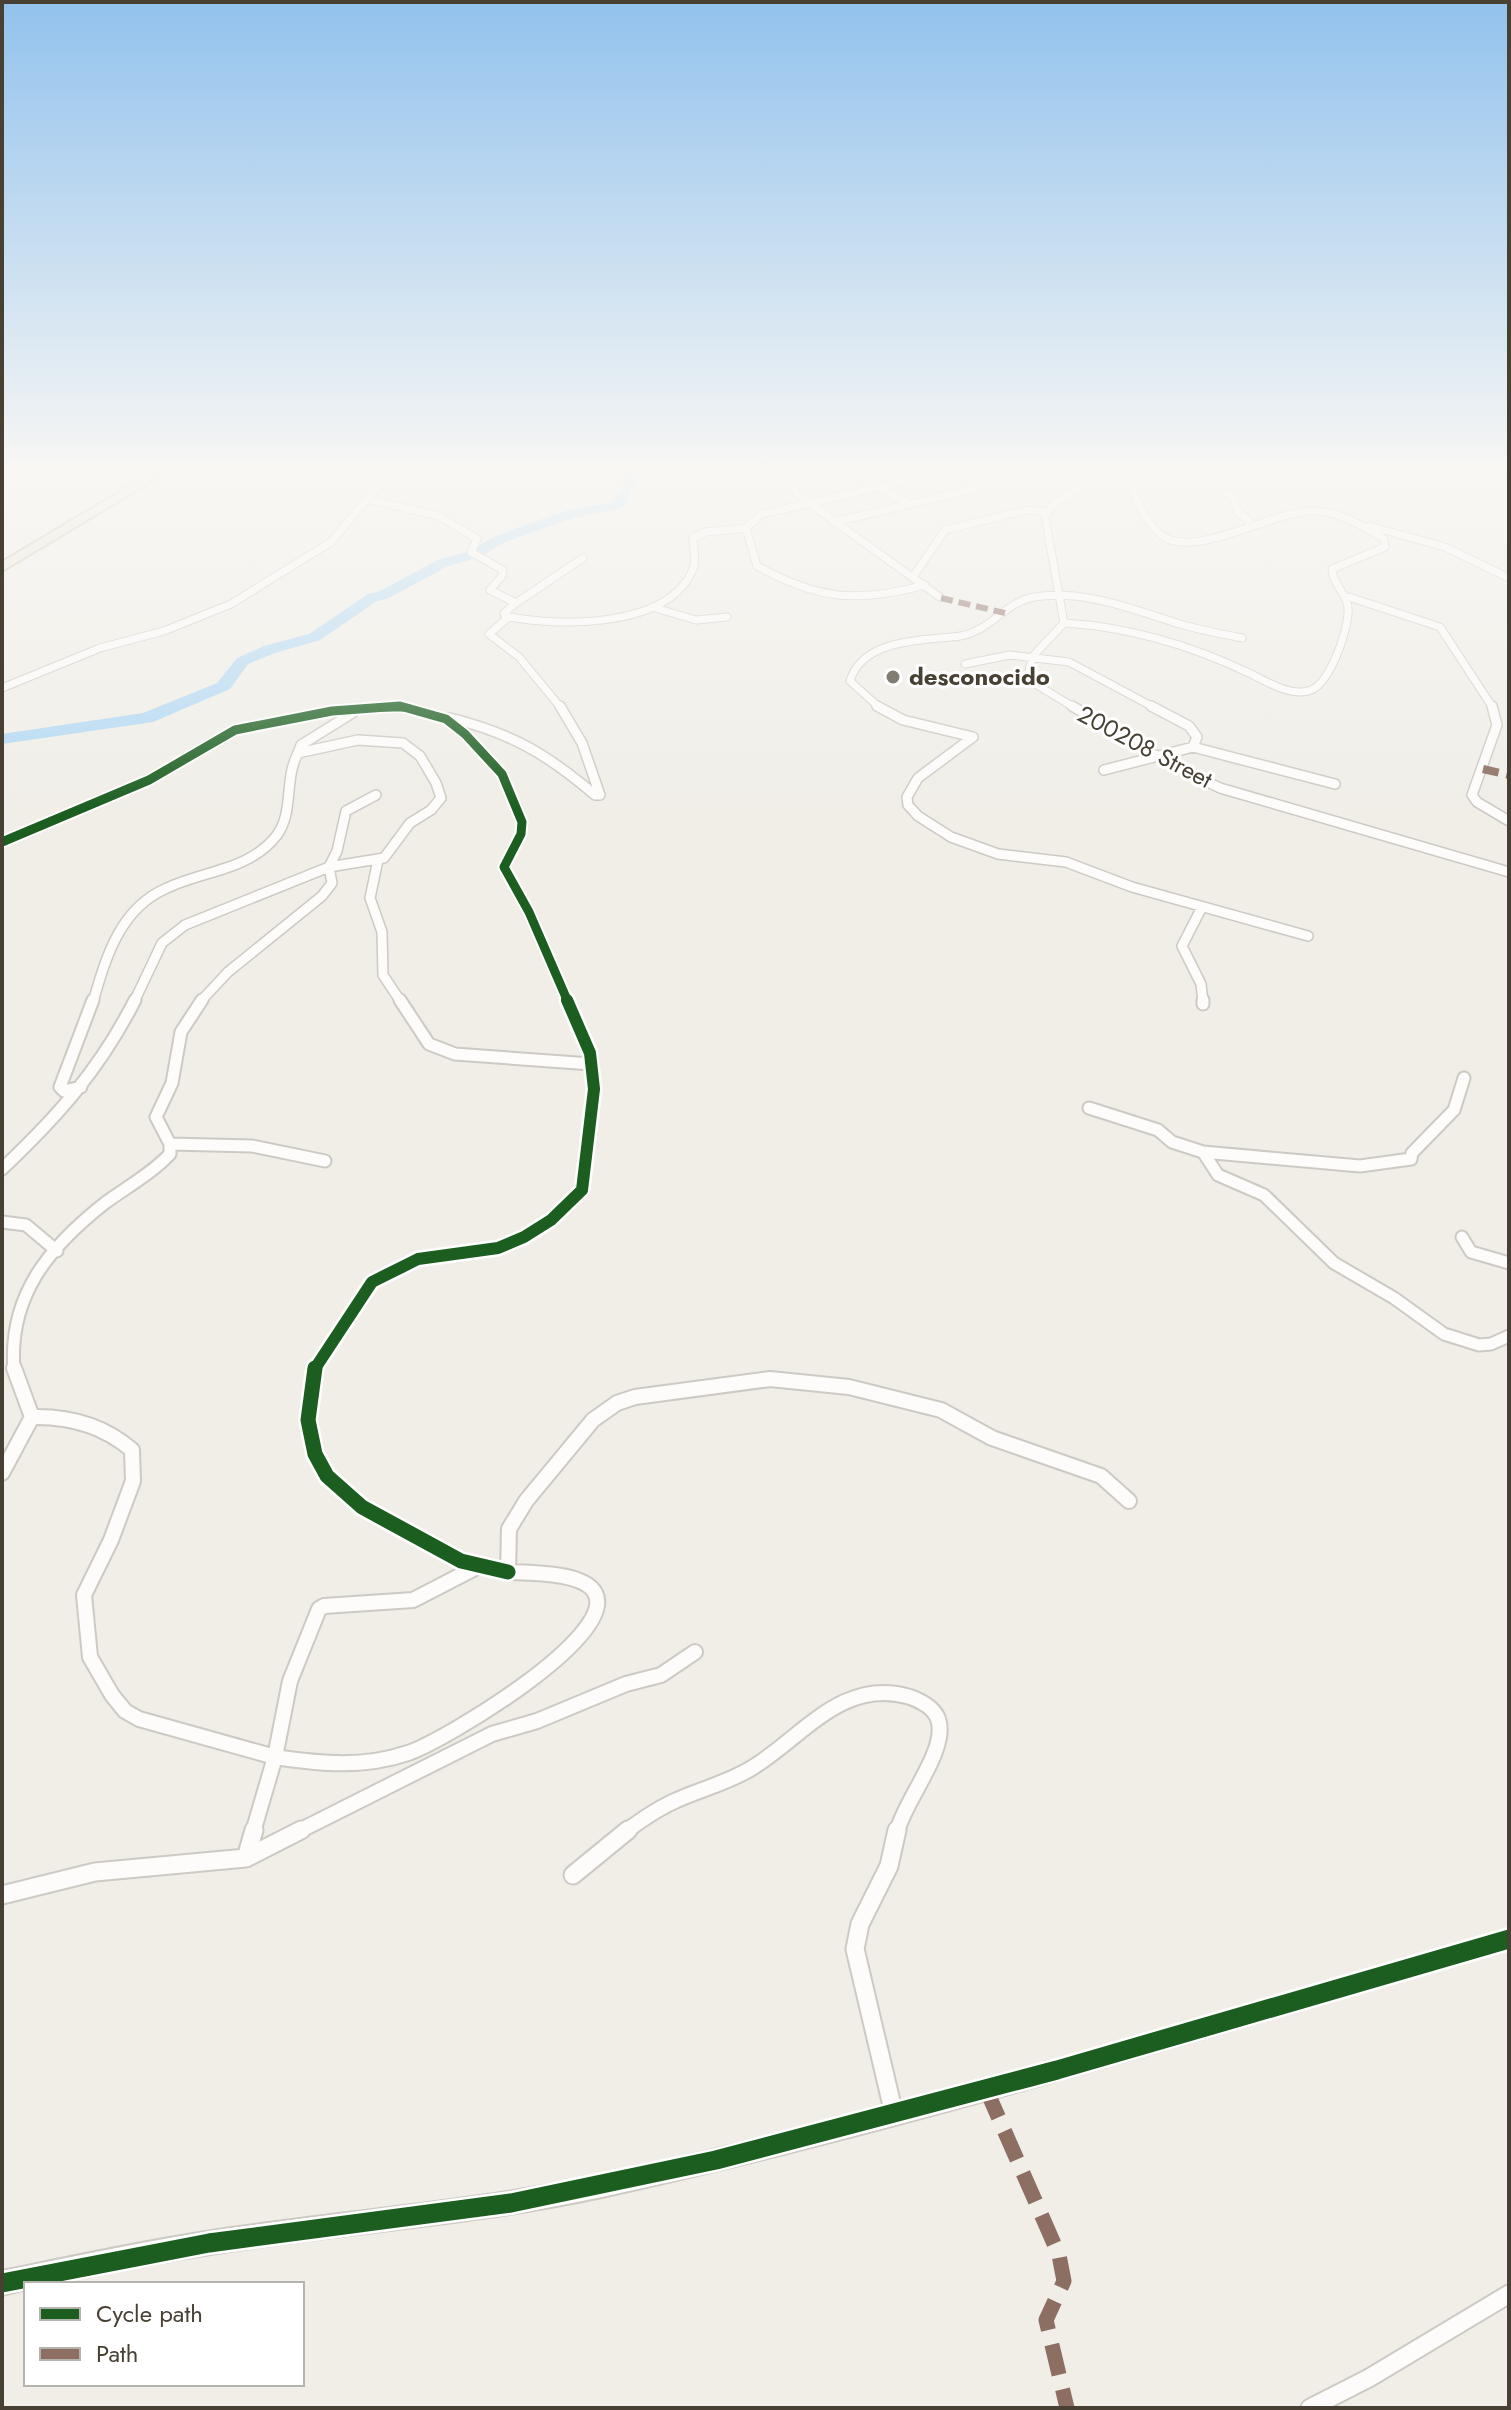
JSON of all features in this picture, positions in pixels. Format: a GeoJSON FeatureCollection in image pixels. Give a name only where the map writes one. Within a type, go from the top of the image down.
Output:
{"type":"FeatureCollection","features":[{"type":"Feature","properties":{"kind":"street"},"geometry":{"type":"LineString","coordinates":[[2,688],[100,648],[204,617],[263,584]]}},
{"type":"Feature","properties":{"kind":"street"},"geometry":{"type":"LineString","coordinates":[[493,584],[490,590],[516,603]]}},
{"type":"Feature","properties":{"kind":"street"},"geometry":{"type":"LineString","coordinates":[[507,619],[504,613],[544,584]]}},
{"type":"Feature","properties":{"kind":"street"},"geometry":{"type":"LineString","coordinates":[[2,842],[149,780],[235,730],[366,706],[400,706],[503,732],[543,753],[595,795],[600,795],[591,777],[586,755],[564,715],[517,655],[504,642],[489,634],[507,619],[533,623],[632,614],[669,597],[682,584]]}},
{"type":"Feature","properties":{"kind":"street"},"geometry":{"type":"LineString","coordinates":[[794,584],[817,595],[882,597],[925,585],[941,598]]}},
{"type":"Feature","properties":{"kind":"street"},"geometry":{"type":"LineString","coordinates":[[1057,584],[1064,623]]}},
{"type":"Feature","properties":{"kind":"street"},"geometry":{"type":"LineString","coordinates":[[1339,584],[1349,597],[1437,625],[1453,642],[1485,692],[1497,720],[1472,795],[1477,802],[1509,821]]}},
{"type":"Feature","properties":{"kind":"street"},"geometry":{"type":"LineString","coordinates":[[1242,638],[1180,624],[1102,600],[1060,597],[1022,600],[981,630],[877,650],[859,660],[850,681],[892,717],[912,725],[973,737],[934,765],[909,790],[908,805],[918,816],[951,837],[983,851],[1066,862],[1132,887],[1308,936]]}},
{"type":"Feature","properties":{"kind":"street"},"geometry":{"type":"LineString","coordinates":[[1064,623],[1109,627],[1184,644],[1210,653],[1277,686],[1300,692],[1315,688],[1330,671],[1348,624],[1349,597]]}},
{"type":"Feature","properties":{"kind":"street"},"geometry":{"type":"LineString","coordinates":[[652,607],[696,620],[727,617]]}},
{"type":"Feature","properties":{"kind":"street"},"geometry":{"type":"LineString","coordinates":[[1033,656],[1064,623]]}},
{"type":"Feature","properties":{"kind":"street"},"geometry":{"type":"LineString","coordinates":[[965,664],[1010,655],[1074,664],[1189,726],[1197,737],[1193,747]]}},
{"type":"Feature","properties":{"kind":"street","name":"200208 Street"},"geometry":{"type":"LineString","coordinates":[[1033,656],[1029,670],[1037,685],[1199,778],[1246,797],[1509,872]]}},
{"type":"Feature","properties":{"kind":"street"},"geometry":{"type":"LineString","coordinates":[[81,1087],[64,1091],[60,1087],[84,1029],[97,983],[122,925],[152,895],[243,862],[271,841],[286,817],[288,775],[301,745],[327,726],[366,706]]}},
{"type":"Feature","properties":{"kind":"street"},"geometry":{"type":"LineString","coordinates":[[32,1417],[80,1421],[121,1439],[132,1450],[133,1481],[111,1540],[84,1595],[90,1657],[112,1695],[125,1711],[139,1719],[275,1757],[341,1765],[383,1761],[453,1734],[515,1693],[586,1631],[597,1601],[595,1591],[577,1577],[477,1567],[362,1507],[327,1476],[315,1454],[308,1420],[313,1372],[365,1290],[383,1275],[418,1259],[498,1248],[551,1220],[582,1190],[594,1089],[590,1053],[529,912],[504,867],[521,834],[522,822],[502,774],[465,734],[437,715]]}},
{"type":"Feature","properties":{"kind":"street"},"geometry":{"type":"LineString","coordinates":[[2,1169],[44,1130],[81,1087],[127,1016],[162,943],[171,933],[199,915],[274,890],[329,867],[378,860],[390,851],[410,823],[431,810],[441,798],[438,786],[417,753],[405,744],[381,738],[298,753]]}},
{"type":"Feature","properties":{"kind":"street"},"geometry":{"type":"LineString","coordinates":[[1104,770],[1193,747],[1335,784]]}},
{"type":"Feature","properties":{"kind":"street"},"geometry":{"type":"LineString","coordinates":[[2,1473],[32,1417],[14,1372],[11,1341],[14,1313],[28,1285],[82,1222],[170,1154],[170,1144],[156,1117],[173,1078],[174,1048],[185,1024],[198,1004],[226,974],[322,896],[332,883],[329,867],[337,851],[346,811],[376,795]]}},
{"type":"Feature","properties":{"kind":"street"},"geometry":{"type":"LineString","coordinates":[[378,860],[370,898],[382,932],[383,975],[429,1044],[455,1054],[591,1064]]}},
{"type":"Feature","properties":{"kind":"street"},"geometry":{"type":"LineString","coordinates":[[1202,907],[1182,946],[1201,984],[1203,1004]]}},
{"type":"Feature","properties":{"kind":"street"},"geometry":{"type":"LineString","coordinates":[[1089,1108],[1158,1130],[1172,1142],[1203,1152],[1268,1154],[1362,1165],[1399,1163],[1411,1159],[1412,1153],[1454,1110],[1464,1078]]}},
{"type":"Feature","properties":{"kind":"street"},"geometry":{"type":"LineString","coordinates":[[170,1144],[252,1146],[325,1161]]}},
{"type":"Feature","properties":{"kind":"street"},"geometry":{"type":"LineString","coordinates":[[1203,1152],[1218,1175],[1264,1195],[1334,1263],[1394,1298],[1444,1334],[1479,1345],[1491,1344],[1509,1336]]}},
{"type":"Feature","properties":{"kind":"street"},"geometry":{"type":"LineString","coordinates":[[2,1222],[26,1225],[57,1251]]}},
{"type":"Feature","properties":{"kind":"street"},"geometry":{"type":"LineString","coordinates":[[1462,1237],[1471,1252],[1509,1263]]}},
{"type":"Feature","properties":{"kind":"street"},"geometry":{"type":"LineString","coordinates":[[508,1572],[509,1529],[515,1516],[593,1420],[617,1403],[635,1397],[707,1386],[770,1379],[813,1381],[941,1410],[992,1438],[1101,1476],[1129,1501]]}},
{"type":"Feature","properties":{"kind":"street"},"geometry":{"type":"LineString","coordinates":[[246,1858],[275,1757],[283,1702],[296,1660],[319,1609],[324,1606],[413,1600],[477,1567]]}},
{"type":"Feature","properties":{"kind":"street"},"geometry":{"type":"LineString","coordinates":[[2,1895],[95,1872],[246,1858],[492,1734],[537,1721],[626,1684],[661,1675],[695,1652]]}},
{"type":"Feature","properties":{"kind":"street"},"geometry":{"type":"LineString","coordinates":[[573,1875],[656,1810],[729,1781],[754,1767],[826,1710],[886,1694],[907,1696],[919,1701],[937,1716],[940,1725],[936,1747],[897,1826],[889,1865],[859,1920],[855,1940],[894,2114]]}},
{"type":"Feature","properties":{"kind":"street"},"geometry":{"type":"LineString","coordinates":[[2,2283],[102,2261],[235,2239],[520,2202],[602,2186],[894,2114],[1509,1939]]}},
{"type":"Feature","properties":{"kind":"street"},"geometry":{"type":"LineString","coordinates":[[1310,2408],[1369,2378],[1509,2294]]}},
{"type":"Feature","properties":{"kind":"waterway"},"geometry":{"type":"LineString","coordinates":[[2,739],[147,718],[224,686],[242,661],[269,649],[314,637],[373,597],[382,596],[403,584]]}},
{"type":"Feature","properties":{"kind":"marked path"},"geometry":{"type":"LineString","coordinates":[[941,598],[1005,613]]}},
{"type":"Feature","properties":{"kind":"marked path"},"geometry":{"type":"LineString","coordinates":[[1483,769],[1509,775]]}},
{"type":"Feature","properties":{"kind":"marked path"},"geometry":{"type":"LineString","coordinates":[[986,2089],[1059,2255],[1064,2281],[1046,2320],[1067,2408]]}},
{"type":"Feature","properties":{"kind":"cycle path"},"geometry":{"type":"LineString","coordinates":[[2,842],[149,780],[235,730],[332,711],[400,706],[428,712],[446,719],[465,734],[502,774],[522,822],[521,834],[504,867],[529,912],[590,1053],[594,1089],[582,1190],[551,1220],[524,1237],[498,1248],[418,1259],[372,1282],[313,1372],[308,1420],[315,1454],[327,1476],[362,1507],[461,1561],[508,1572]]}},
{"type":"Feature","properties":{"kind":"cycle path"},"geometry":{"type":"LineString","coordinates":[[2,2283],[239,2238],[511,2203],[716,2160],[943,2102],[1509,1939]]}},
{"type":"Feature","properties":{"kind":"place","name":"desconocido"},"geometry":{"type":"Point","coordinates":[893,677]}}]}
